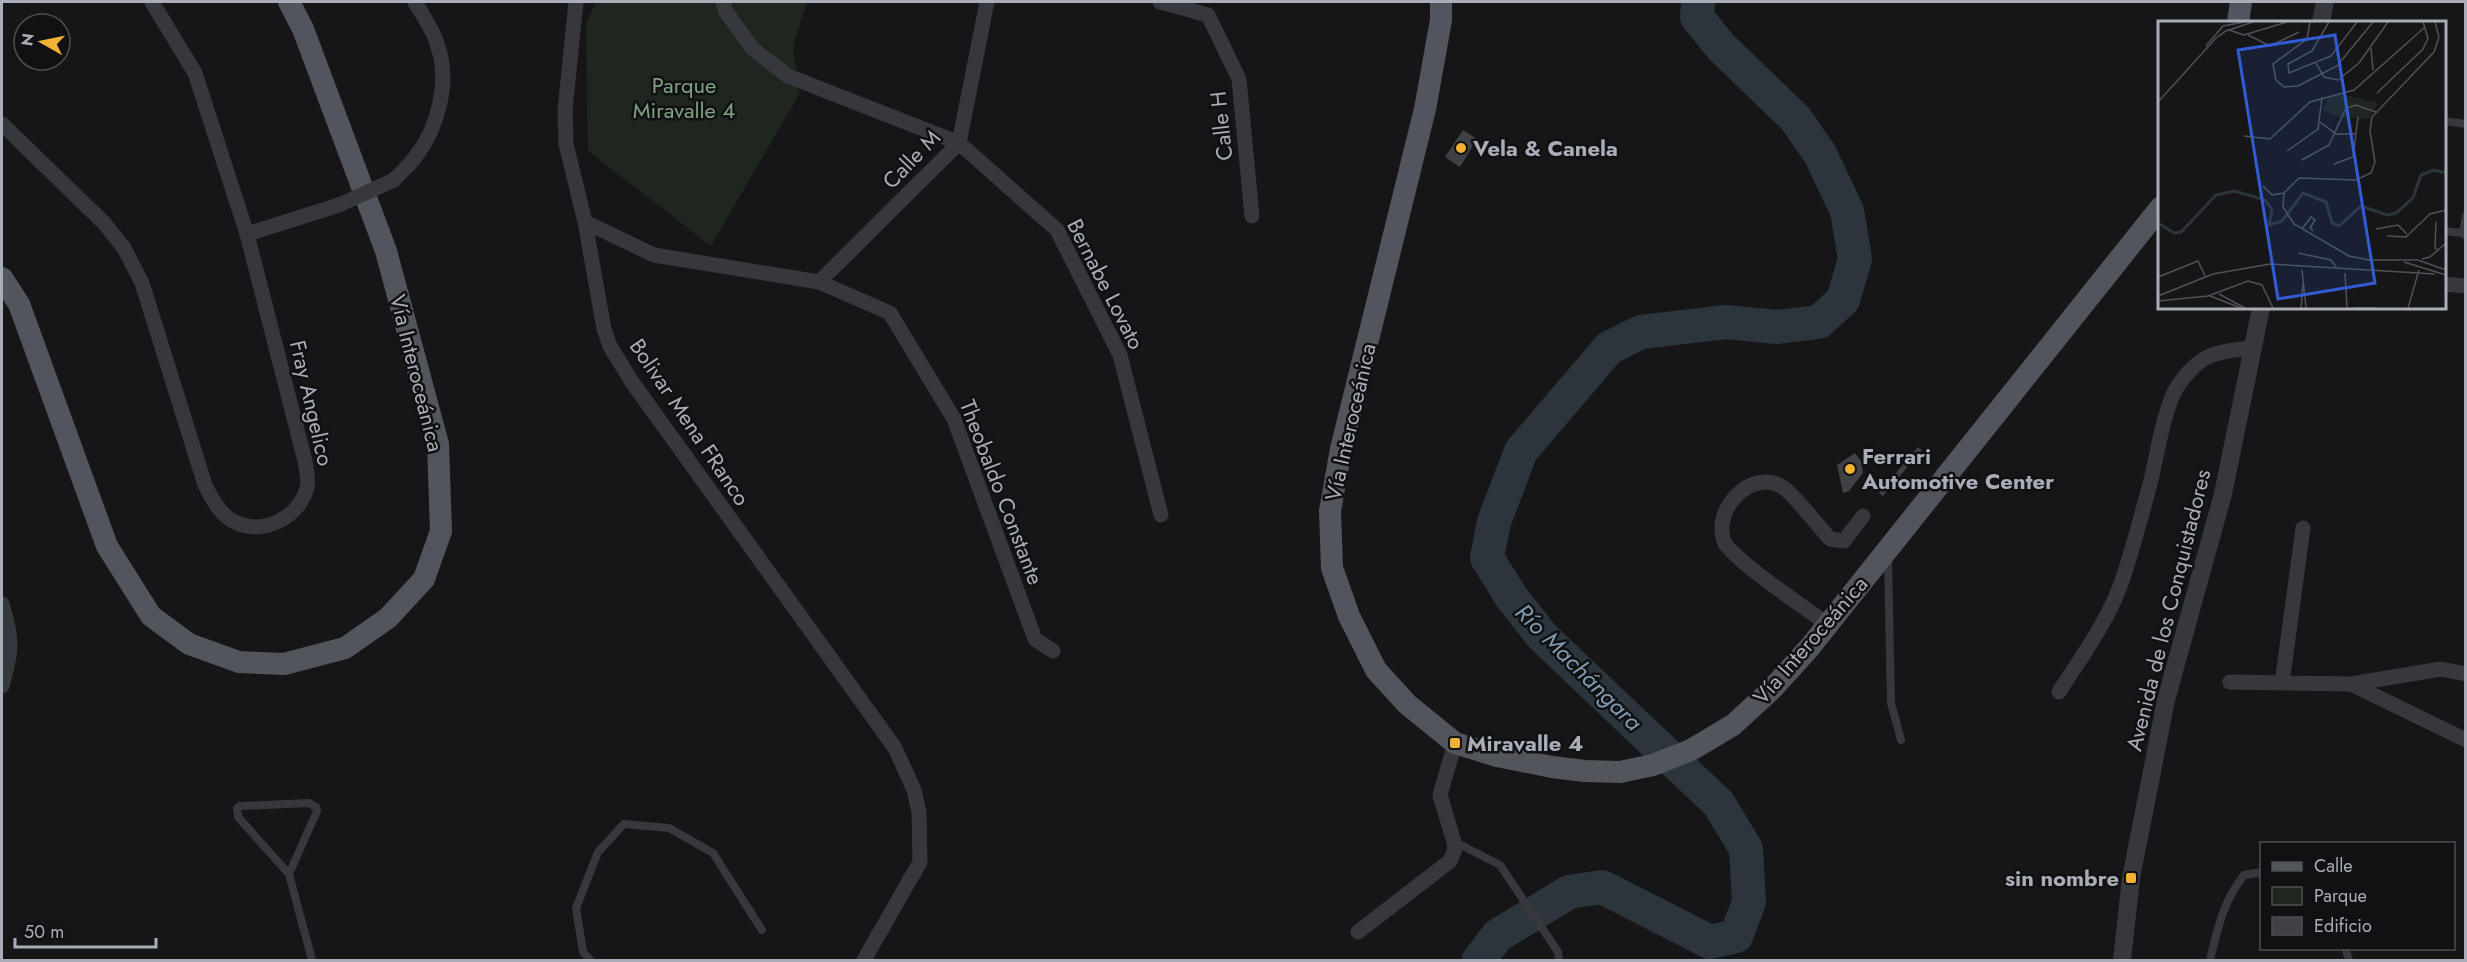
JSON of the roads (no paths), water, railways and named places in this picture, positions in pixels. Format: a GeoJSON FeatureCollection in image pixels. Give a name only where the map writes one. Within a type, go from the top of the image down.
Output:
{"type":"FeatureCollection","features":[{"type":"Feature","properties":{"kind":"main road","name":"Vía Interoceánica"},"geometry":{"type":"LineString","coordinates":[[2,278],[19,304],[107,546],[151,616],[189,644],[239,662],[284,664],[345,648],[388,618],[424,579],[441,531],[438,444],[386,251],[303,29],[289,2]]}},
{"type":"Feature","properties":{"kind":"main road","name":"Vía Interoceánica"},"geometry":{"type":"LineString","coordinates":[[1441,2],[1441,20],[1425,109],[1341,449],[1330,511],[1332,568],[1349,616],[1376,670],[1407,704],[1455,743],[1497,756],[1552,767],[1620,772],[1653,765],[1691,750],[1733,725],[1770,691],[1810,647],[2158,210]]}},
{"type":"Feature","properties":{"kind":"main road"},"geometry":{"type":"LineString","coordinates":[[2238,21],[2241,2]]}},
{"type":"Feature","properties":{"kind":"street","name":"Fray Angelico"},"geometry":{"type":"LineString","coordinates":[[2,124],[104,224],[124,248],[142,283],[205,485],[215,506],[236,523],[259,527],[278,523],[299,506],[307,487],[305,460],[248,234],[195,73],[152,2]]}},
{"type":"Feature","properties":{"kind":"street"},"geometry":{"type":"LineString","coordinates":[[248,234],[339,205],[394,180],[417,156],[432,129],[440,104],[442,79],[439,47],[415,2]]}},
{"type":"Feature","properties":{"kind":"street","name":"Bolivar Mena FRanco"},"geometry":{"type":"LineString","coordinates":[[576,2],[565,111],[566,144],[585,222],[604,329],[610,346],[666,430],[895,748],[914,790],[919,812],[920,862],[864,960]]}},
{"type":"Feature","properties":{"kind":"street","name":"Bernabe Lovato"},"geometry":{"type":"LineString","coordinates":[[723,2],[726,12],[753,49],[788,76],[959,143],[1057,230],[1120,355],[1161,515]]}},
{"type":"Feature","properties":{"kind":"street","name":"Calle M"},"geometry":{"type":"LineString","coordinates":[[819,282],[959,143],[987,2]]}},
{"type":"Feature","properties":{"kind":"street","name":"Calle H"},"geometry":{"type":"LineString","coordinates":[[1160,2],[1208,15],[1239,79],[1252,216]]}},
{"type":"Feature","properties":{"kind":"street"},"geometry":{"type":"LineString","coordinates":[[2321,21],[2325,2]]}},
{"type":"Feature","properties":{"kind":"street","name":"Theobaldo Constante"},"geometry":{"type":"LineString","coordinates":[[585,222],[654,255],[819,282],[890,313],[954,419],[1035,639],[1053,651]]}},
{"type":"Feature","properties":{"kind":"street"},"geometry":{"type":"LineString","coordinates":[[2446,284],[2466,286]]}},
{"type":"Feature","properties":{"kind":"street","name":"Avenida de los Conquistadores"},"geometry":{"type":"LineString","coordinates":[[2122,960],[2131,878],[2166,700],[2223,494],[2261,309]]}},
{"type":"Feature","properties":{"kind":"street"},"geometry":{"type":"LineString","coordinates":[[2059,692],[2107,617],[2122,582],[2150,481],[2161,431],[2177,386],[2195,364],[2215,352],[2253,348]]}},
{"type":"Feature","properties":{"kind":"street"},"geometry":{"type":"LineString","coordinates":[[1827,624],[1746,564],[1724,542],[1722,528],[1726,513],[1734,497],[1748,487],[1767,483],[1783,487],[1830,539],[1844,541],[1863,516]]}},
{"type":"Feature","properties":{"kind":"street"},"geometry":{"type":"LineString","coordinates":[[2282,683],[2303,528]]}},
{"type":"Feature","properties":{"kind":"street"},"geometry":{"type":"LineString","coordinates":[[2,604],[8,623],[11,655],[2,686]]}},
{"type":"Feature","properties":{"kind":"street"},"geometry":{"type":"LineString","coordinates":[[2230,682],[2351,684],[2441,669],[2466,674]]}},
{"type":"Feature","properties":{"kind":"street"},"geometry":{"type":"LineString","coordinates":[[2351,684],[2466,740]]}},
{"type":"Feature","properties":{"kind":"street"},"geometry":{"type":"LineString","coordinates":[[1358,932],[1450,861],[1455,842],[1440,795],[1455,743]]}},
{"type":"Feature","properties":{"kind":"lane"},"geometry":{"type":"LineString","coordinates":[[2446,121],[2466,124]]}},
{"type":"Feature","properties":{"kind":"lane"},"geometry":{"type":"LineString","coordinates":[[2446,231],[2464,235],[2466,216]]}},
{"type":"Feature","properties":{"kind":"lane"},"geometry":{"type":"LineString","coordinates":[[1887,548],[1891,703],[1901,740]]}},
{"type":"Feature","properties":{"kind":"lane"},"geometry":{"type":"LineString","coordinates":[[289,874],[317,811],[316,807],[309,803],[237,808],[238,817],[289,874],[312,960]]}},
{"type":"Feature","properties":{"kind":"lane"},"geometry":{"type":"LineString","coordinates":[[590,960],[583,952],[576,908],[598,852],[624,825],[669,828],[713,853],[762,930]]}},
{"type":"Feature","properties":{"kind":"lane"},"geometry":{"type":"LineString","coordinates":[[1455,842],[1500,866],[1558,956]]}},
{"type":"Feature","properties":{"kind":"lane"},"geometry":{"type":"LineString","coordinates":[[2210,960],[2230,892],[2244,875],[2260,872]]}},
{"type":"Feature","properties":{"kind":"waterway","name":"Río Machángara"},"geometry":{"type":"LineString","coordinates":[[1479,960],[1497,936],[1569,892],[1602,887],[1710,942],[1736,936],[1749,902],[1746,849],[1719,804],[1543,637],[1512,598],[1487,558],[1494,522],[1521,451],[1609,348],[1641,332],[1726,322],[1778,327],[1819,322],[1843,300],[1855,259],[1847,211],[1820,154],[1795,118],[1721,47],[1697,17],[1698,2]]}},
{"type":"Feature","properties":{"kind":"place","name":"Vela & Canela"},"geometry":{"type":"Point","coordinates":[1461,148]}},
{"type":"Feature","properties":{"kind":"place","name":"Ferrari Automotive Center"},"geometry":{"type":"Point","coordinates":[1850,469]}},
{"type":"Feature","properties":{"kind":"place","name":"Miravalle 4"},"geometry":{"type":"Point","coordinates":[1455,743]}},
{"type":"Feature","properties":{"kind":"place","name":"sin nombre"},"geometry":{"type":"Point","coordinates":[2131,878]}},
{"type":"Feature","properties":{"kind":"park label","name":"Parque Miravalle 4"},"geometry":{"type":"Point","coordinates":[684,98]}}]}
